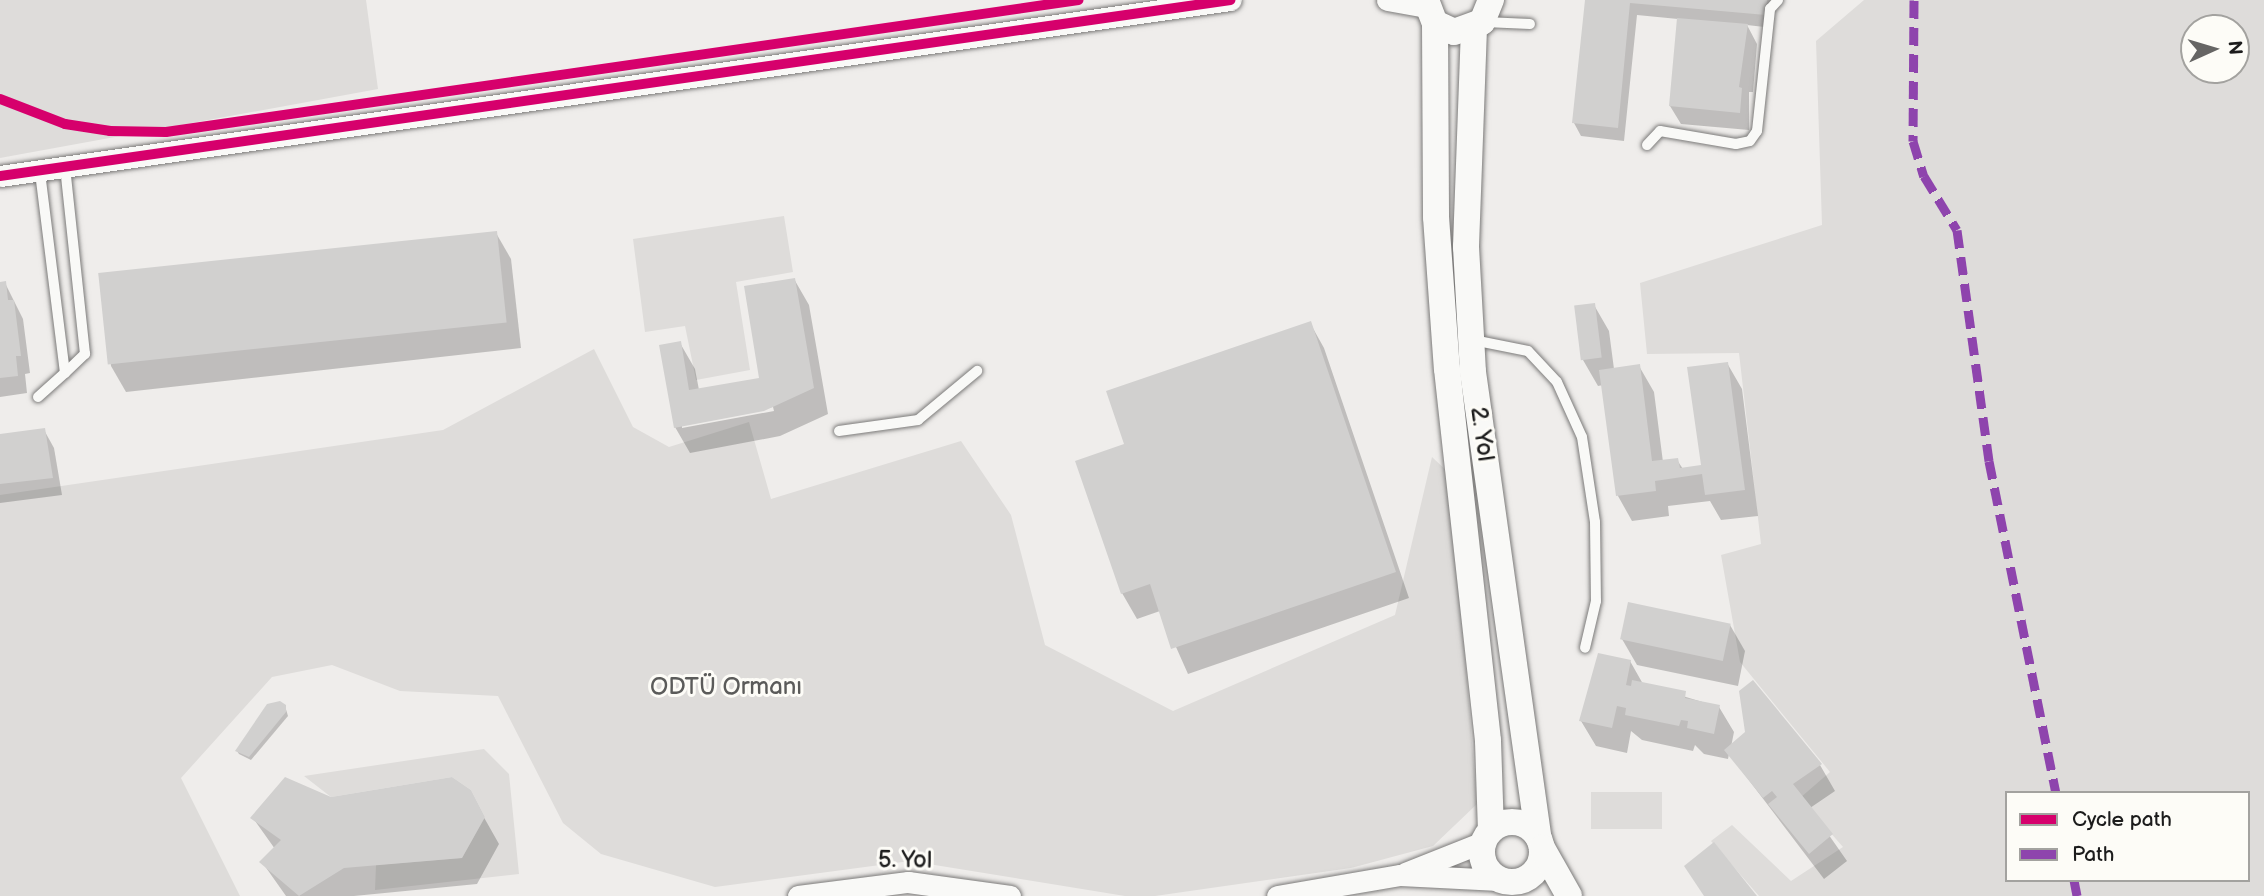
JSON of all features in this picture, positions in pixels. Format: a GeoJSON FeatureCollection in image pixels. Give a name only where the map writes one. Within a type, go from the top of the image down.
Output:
{"type":"FeatureCollection","features":[{"type":"Feature","properties":{"kind":"street"},"geometry":{"type":"LineString","coordinates":[[0,176],[1230,0]]}},
{"type":"Feature","properties":{"kind":"street"},"geometry":{"type":"LineString","coordinates":[[1387,0],[1429,10],[1454,32],[1483,17]]}},
{"type":"Feature","properties":{"kind":"street","name":"2. Yol"},"geometry":{"type":"LineString","coordinates":[[1429,10],[1436,217],[1447,369],[1488,741],[1487,836],[1483,860],[1505,881]]}},
{"type":"Feature","properties":{"kind":"street","name":"2. Yol"},"geometry":{"type":"LineString","coordinates":[[1483,17],[1466,247],[1471,340],[1540,843],[1569,896]]}},
{"type":"Feature","properties":{"kind":"street"},"geometry":{"type":"LineString","coordinates":[[1277,896],[1400,875],[1505,881],[1535,873],[1540,843],[1516,822],[1400,875]]}},
{"type":"Feature","properties":{"kind":"street"},"geometry":{"type":"LineString","coordinates":[[1505,881],[1539,896]]}},
{"type":"Feature","properties":{"kind":"street","name":"5. Yol"},"geometry":{"type":"LineString","coordinates":[[798,896],[908,882],[1010,896]]}},
{"type":"Feature","properties":{"kind":"lane"},"geometry":{"type":"LineString","coordinates":[[1647,145],[1660,131],[1736,144],[1750,141],[1757,131],[1770,9],[1778,0]]}},
{"type":"Feature","properties":{"kind":"lane"},"geometry":{"type":"LineString","coordinates":[[1483,17],[1530,24]]}},
{"type":"Feature","properties":{"kind":"lane"},"geometry":{"type":"LineString","coordinates":[[38,397],[85,354],[65,167]]}},
{"type":"Feature","properties":{"kind":"lane"},"geometry":{"type":"LineString","coordinates":[[40,171],[65,373]]}},
{"type":"Feature","properties":{"kind":"lane"},"geometry":{"type":"LineString","coordinates":[[1471,340],[1528,351],[1557,382],[1581,438],[1595,522],[1596,601],[1585,648]]}},
{"type":"Feature","properties":{"kind":"lane"},"geometry":{"type":"LineString","coordinates":[[839,431],[919,420],[977,372]]}},
{"type":"Feature","properties":{"kind":"green space"},"geometry":{"type":"Polygon","coordinates":[[[0,0],[366,0],[378,89],[0,158],[0,0]]]}},
{"type":"Feature","properties":{"kind":"green space"},"geometry":{"type":"Polygon","coordinates":[[[1864,0],[2264,0],[2264,896],[1759,896],[1711,841],[1732,825],[1791,881],[1843,847],[1800,798],[1830,772],[1740,662],[1721,555],[1761,544],[1739,353],[1647,354],[1640,283],[1822,225],[1816,41],[1864,0]]]}},
{"type":"Feature","properties":{"kind":"green space"},"geometry":{"type":"Polygon","coordinates":[[[784,216],[793,272],[736,282],[750,370],[696,380],[685,326],[645,332],[633,239],[784,216]]]}},
{"type":"Feature","properties":{"kind":"green space","name":"ODTÜ Ormanı"},"geometry":{"type":"Polygon","coordinates":[[[594,349],[633,427],[669,447],[749,422],[771,499],[961,441],[1011,515],[1045,645],[1173,711],[1395,615],[1432,457],[1450,474],[1477,804],[1433,846],[1351,868],[1155,896],[1125,896],[910,861],[715,887],[601,854],[563,823],[498,696],[400,691],[332,665],[272,677],[181,778],[240,896],[0,896],[0,495],[443,430],[594,349]]]}},
{"type":"Feature","properties":{"kind":"green space"},"geometry":{"type":"Polygon","coordinates":[[[484,749],[509,774],[519,874],[375,890],[376,865],[462,858],[485,817],[471,790],[452,777],[331,797],[304,776],[484,749]]]}},
{"type":"Feature","properties":{"kind":"green space"},"geometry":{"type":"Polygon","coordinates":[[[1591,792],[1662,792],[1662,829],[1591,829],[1591,792]]]}},
{"type":"Feature","properties":{"kind":"building"},"geometry":{"type":"Polygon","coordinates":[[[1585,0],[1767,0],[1766,15],[1630,3],[1618,128],[1572,123],[1585,0]]]}},
{"type":"Feature","properties":{"kind":"building"},"geometry":{"type":"Polygon","coordinates":[[[1677,18],[1748,24],[1739,87],[1742,88],[1740,113],[1669,106],[1677,18]]]}},
{"type":"Feature","properties":{"kind":"building"},"geometry":{"type":"Polygon","coordinates":[[[497,231],[507,322],[108,364],[98,273],[497,231]]]}},
{"type":"Feature","properties":{"kind":"building"},"geometry":{"type":"Polygon","coordinates":[[[795,278],[814,388],[764,411],[674,428],[659,345],[681,341],[689,390],[759,378],[744,286],[795,278]]]}},
{"type":"Feature","properties":{"kind":"building"},"geometry":{"type":"Polygon","coordinates":[[[6,281],[8,300],[14,300],[21,356],[16,356],[18,376],[0,378],[0,282],[6,281]]]}},
{"type":"Feature","properties":{"kind":"building"},"geometry":{"type":"Polygon","coordinates":[[[1595,303],[1602,358],[1581,360],[1574,306],[1595,303]]]}},
{"type":"Feature","properties":{"kind":"building"},"geometry":{"type":"Polygon","coordinates":[[[1311,321],[1396,572],[1171,649],[1150,584],[1121,594],[1075,461],[1124,444],[1106,391],[1311,321]]]}},
{"type":"Feature","properties":{"kind":"building"},"geometry":{"type":"Polygon","coordinates":[[[1728,362],[1745,490],[1705,495],[1702,474],[1655,481],[1656,491],[1616,496],[1599,370],[1640,364],[1652,461],[1678,458],[1680,468],[1701,465],[1687,367],[1728,362]]]}},
{"type":"Feature","properties":{"kind":"building"},"geometry":{"type":"Polygon","coordinates":[[[45,428],[53,478],[0,484],[0,434],[45,428]]]}},
{"type":"Feature","properties":{"kind":"building"},"geometry":{"type":"Polygon","coordinates":[[[1628,602],[1731,624],[1723,661],[1620,639],[1628,602]]]}},
{"type":"Feature","properties":{"kind":"building"},"geometry":{"type":"Polygon","coordinates":[[[1598,653],[1631,660],[1626,685],[1631,686],[1632,680],[1686,691],[1685,698],[1720,705],[1714,734],[1687,728],[1688,721],[1681,720],[1679,726],[1625,715],[1626,708],[1617,706],[1612,728],[1579,721],[1598,653]]]}},
{"type":"Feature","properties":{"kind":"building"},"geometry":{"type":"Polygon","coordinates":[[[1753,680],[1822,764],[1793,784],[1833,834],[1809,854],[1768,804],[1777,797],[1772,791],[1763,798],[1724,750],[1745,732],[1739,691],[1753,680]]]}},
{"type":"Feature","properties":{"kind":"building"},"geometry":{"type":"Polygon","coordinates":[[[280,701],[286,705],[286,712],[249,757],[235,751],[267,704],[280,701]]]}},
{"type":"Feature","properties":{"kind":"building"},"geometry":{"type":"Polygon","coordinates":[[[285,777],[331,797],[452,777],[471,790],[485,817],[462,858],[344,868],[299,896],[259,862],[281,840],[250,818],[285,777]]]}},
{"type":"Feature","properties":{"kind":"building"},"geometry":{"type":"Polygon","coordinates":[[[1714,842],[1757,896],[1704,896],[1684,866],[1714,842]]]}},
{"type":"Feature","properties":{"kind":"marked path"},"geometry":{"type":"LineString","coordinates":[[1914,0],[1913,141],[1924,176],[1957,230],[1989,461],[2056,791]]}},
{"type":"Feature","properties":{"kind":"marked path"},"geometry":{"type":"LineString","coordinates":[[2074,882],[2077,896]]}},
{"type":"Feature","properties":{"kind":"cycle path"},"geometry":{"type":"LineString","coordinates":[[0,99],[65,124],[110,131],[166,132],[1079,0]]}},
{"type":"Feature","properties":{"kind":"cycle path"},"geometry":{"type":"LineString","coordinates":[[0,176],[1230,0]]}}]}
